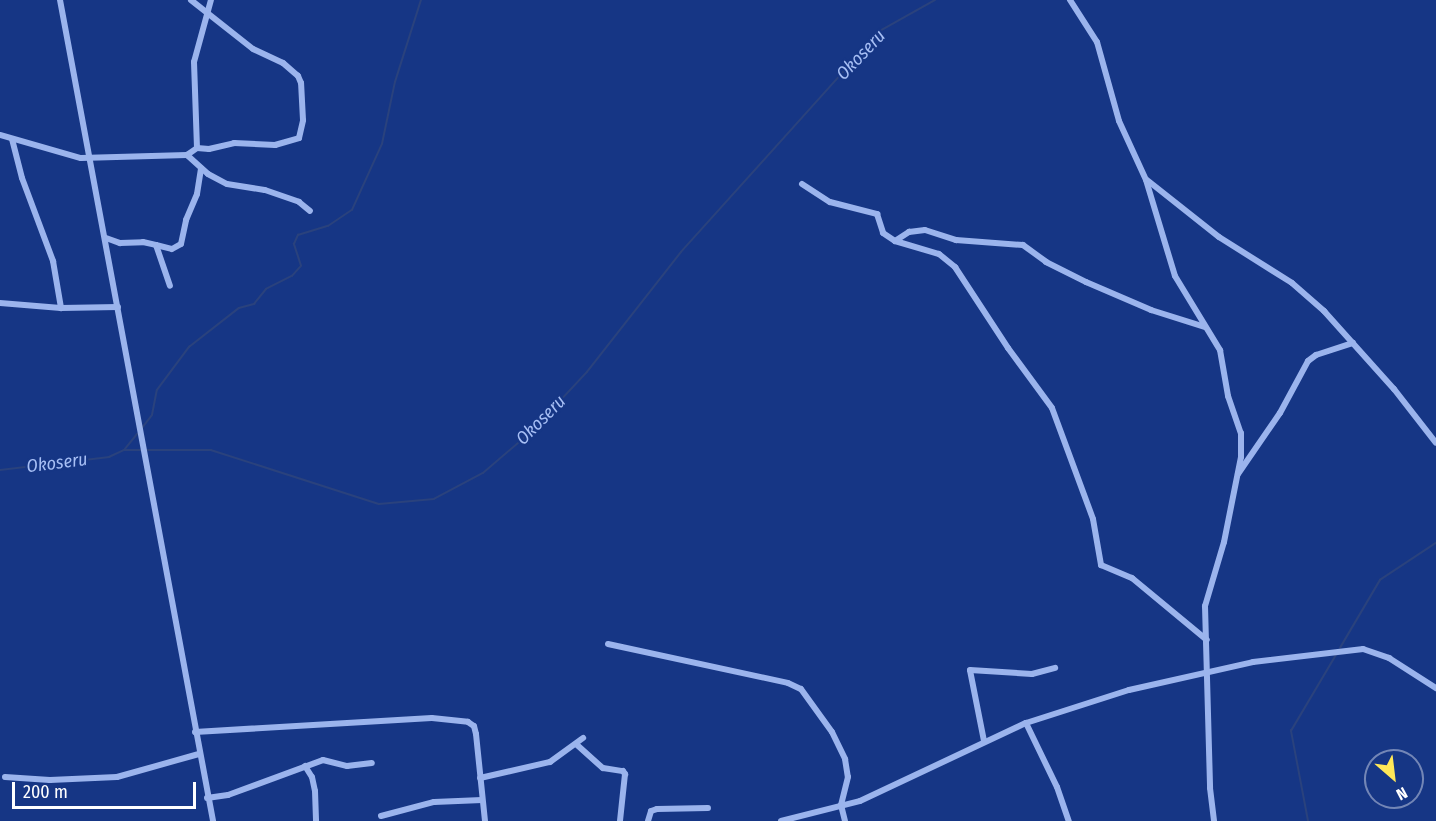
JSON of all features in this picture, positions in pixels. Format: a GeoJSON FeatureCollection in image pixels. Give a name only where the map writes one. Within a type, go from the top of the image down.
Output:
{"type":"FeatureCollection","features":[{"type":"Feature","properties":{"kind":"street"},"geometry":{"type":"LineString","coordinates":[[60,0],[213,821]]}},
{"type":"Feature","properties":{"kind":"street"},"geometry":{"type":"LineString","coordinates":[[0,135],[81,158],[187,155],[197,148],[209,149],[234,143],[275,145],[293,142],[299,138],[303,120],[302,83],[298,76],[283,63],[253,50],[191,0]]}},
{"type":"Feature","properties":{"kind":"street"},"geometry":{"type":"LineString","coordinates":[[197,148],[194,62],[211,0]]}},
{"type":"Feature","properties":{"kind":"street"},"geometry":{"type":"LineString","coordinates":[[1070,0],[1097,42],[1119,121],[1146,180],[1175,276],[1220,350],[1228,396],[1240,433],[1242,446],[1224,542],[1205,606],[1210,788],[1214,821]]}},
{"type":"Feature","properties":{"kind":"street"},"geometry":{"type":"LineString","coordinates":[[12,139],[22,178],[53,261],[61,308]]}},
{"type":"Feature","properties":{"kind":"street"},"geometry":{"type":"LineString","coordinates":[[187,155],[201,168],[227,184],[266,190],[299,202],[310,211]]}},
{"type":"Feature","properties":{"kind":"street"},"geometry":{"type":"LineString","coordinates":[[106,238],[120,243],[143,242],[168,249],[181,244],[186,220],[197,194],[201,168]]}},
{"type":"Feature","properties":{"kind":"street"},"geometry":{"type":"LineString","coordinates":[[1146,180],[1219,237],[1292,283],[1324,311],[1394,389],[1436,443]]}},
{"type":"Feature","properties":{"kind":"street"},"geometry":{"type":"LineString","coordinates":[[802,184],[830,202],[877,214],[883,233],[895,242],[939,254],[955,267],[1008,348],[1052,408],[1093,519],[1101,565],[1132,578],[1207,640]]}},
{"type":"Feature","properties":{"kind":"street"},"geometry":{"type":"LineString","coordinates":[[895,242],[909,232],[925,230],[956,240],[1023,245],[1046,262],[1086,282],[1151,310],[1206,327]]}},
{"type":"Feature","properties":{"kind":"street"},"geometry":{"type":"LineString","coordinates":[[156,245],[170,286]]}},
{"type":"Feature","properties":{"kind":"street"},"geometry":{"type":"LineString","coordinates":[[0,303],[61,308],[118,307]]}},
{"type":"Feature","properties":{"kind":"street"},"geometry":{"type":"LineString","coordinates":[[1236,477],[1280,412],[1308,361],[1316,355],[1353,343]]}},
{"type":"Feature","properties":{"kind":"street"},"geometry":{"type":"LineString","coordinates":[[608,644],[788,683],[801,689],[832,732],[845,759],[848,777],[842,805],[845,821]]}},
{"type":"Feature","properties":{"kind":"street"},"geometry":{"type":"LineString","coordinates":[[781,821],[842,805],[884,790],[1026,723],[1130,690],[1253,662],[1363,649],[1389,658],[1436,688]]}},
{"type":"Feature","properties":{"kind":"street"},"geometry":{"type":"LineString","coordinates":[[984,741],[970,670],[1032,674],[1055,668]]}},
{"type":"Feature","properties":{"kind":"street"},"geometry":{"type":"LineString","coordinates":[[195,732],[432,718],[468,722],[474,726],[485,821]]}},
{"type":"Feature","properties":{"kind":"street"},"geometry":{"type":"LineString","coordinates":[[1026,723],[1057,787],[1069,821]]}},
{"type":"Feature","properties":{"kind":"street"},"geometry":{"type":"LineString","coordinates":[[480,778],[550,762],[583,738]]}},
{"type":"Feature","properties":{"kind":"street"},"geometry":{"type":"LineString","coordinates":[[576,744],[603,768],[623,771],[626,774],[620,821]]}},
{"type":"Feature","properties":{"kind":"street"},"geometry":{"type":"LineString","coordinates":[[5,777],[50,780],[117,777],[199,754]]}},
{"type":"Feature","properties":{"kind":"street"},"geometry":{"type":"LineString","coordinates":[[207,798],[228,795],[323,760],[347,766],[372,763]]}},
{"type":"Feature","properties":{"kind":"street"},"geometry":{"type":"LineString","coordinates":[[305,766],[314,783],[316,821]]}},
{"type":"Feature","properties":{"kind":"street"},"geometry":{"type":"LineString","coordinates":[[381,816],[435,802],[482,800]]}},
{"type":"Feature","properties":{"kind":"street"},"geometry":{"type":"LineString","coordinates":[[648,821],[651,811],[657,809],[708,808]]}},
{"type":"Feature","properties":{"kind":"waterway"},"geometry":{"type":"LineString","coordinates":[[142,428],[152,415],[157,390],[189,347],[239,308],[254,304],[266,289],[292,276],[301,266],[294,244],[298,235],[328,226],[352,210],[382,144],[395,82],[421,0]]}},
{"type":"Feature","properties":{"kind":"waterway","name":"Okoseru"},"geometry":{"type":"LineString","coordinates":[[146,450],[211,450],[379,504],[434,499],[483,473],[531,432],[587,372],[681,252],[880,31],[935,0]]}},
{"type":"Feature","properties":{"kind":"waterway"},"geometry":{"type":"LineString","coordinates":[[125,449],[137,434]]}},
{"type":"Feature","properties":{"kind":"waterway","name":"Okoseru"},"geometry":{"type":"LineString","coordinates":[[0,470],[109,457],[124,450],[141,450]]}},
{"type":"Feature","properties":{"kind":"waterway"},"geometry":{"type":"LineString","coordinates":[[1340,648],[1380,580],[1436,543]]}},
{"type":"Feature","properties":{"kind":"waterway"},"geometry":{"type":"LineString","coordinates":[[1308,821],[1291,731],[1336,655]]}}]}
